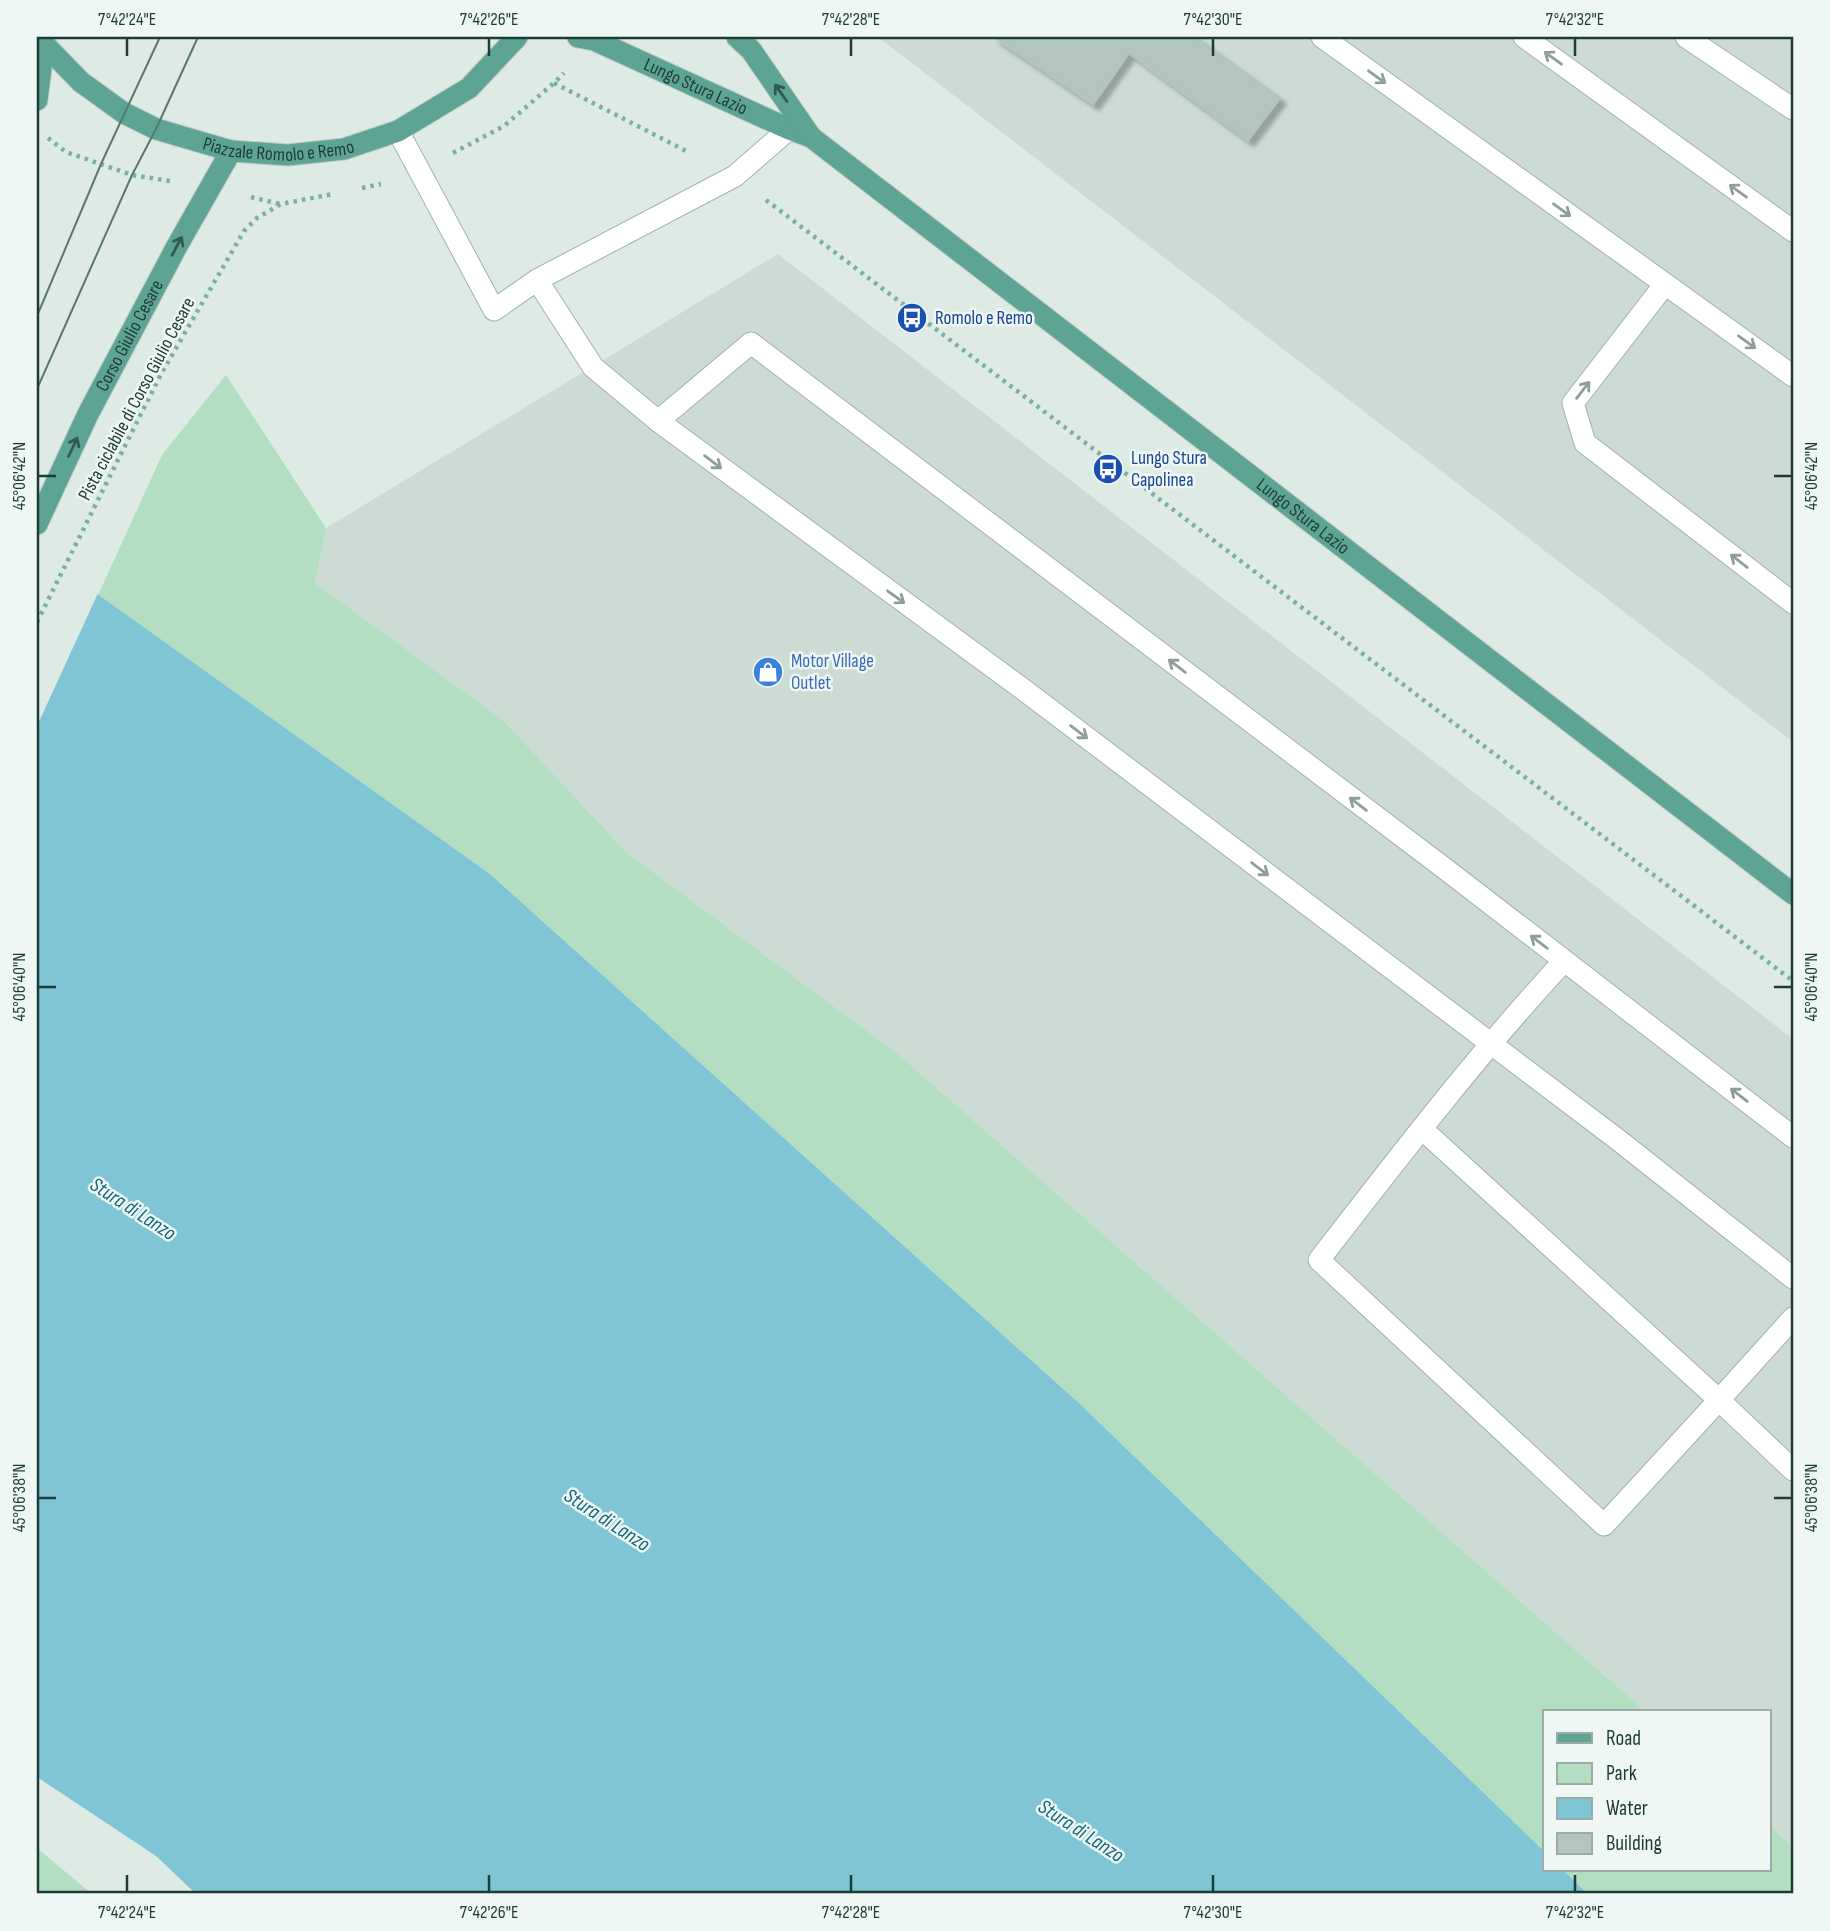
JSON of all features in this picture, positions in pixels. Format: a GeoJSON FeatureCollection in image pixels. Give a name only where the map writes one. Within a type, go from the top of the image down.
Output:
{"type":"FeatureCollection","features":[{"type":"Feature","properties":{"kind":"main road","name":"Piazzale Romolo e Remo"},"geometry":{"type":"LineString","coordinates":[[41,40],[81,82],[124,113],[156,129],[231,151],[288,155],[344,149],[398,131],[469,88],[517,37]]}},
{"type":"Feature","properties":{"kind":"main road","name":"Lungo Stura Lazio"},"geometry":{"type":"LineString","coordinates":[[578,37],[594,40],[811,137],[1793,894]]}},
{"type":"Feature","properties":{"kind":"main road","name":"Lungo Stura Lazio"},"geometry":{"type":"LineString","coordinates":[[737,37],[751,50],[811,137]]}},
{"type":"Feature","properties":{"kind":"main road"},"geometry":{"type":"LineString","coordinates":[[37,100],[41,40]]}},
{"type":"Feature","properties":{"kind":"main road","name":"Corso Giulio Cesare"},"geometry":{"type":"LineString","coordinates":[[37,524],[88,414],[231,151]]}},
{"type":"Feature","properties":{"kind":"lane"},"geometry":{"type":"LineString","coordinates":[[1322,37],[1793,376]]}},
{"type":"Feature","properties":{"kind":"lane"},"geometry":{"type":"LineString","coordinates":[[1524,37],[1793,231]]}},
{"type":"Feature","properties":{"kind":"lane"},"geometry":{"type":"LineString","coordinates":[[1686,37],[1793,109]]}},
{"type":"Feature","properties":{"kind":"lane"},"geometry":{"type":"LineString","coordinates":[[398,131],[494,310],[537,280],[735,176],[789,129]]}},
{"type":"Feature","properties":{"kind":"lane"},"geometry":{"type":"LineString","coordinates":[[537,280],[593,367],[658,421],[1024,690],[1617,1139],[1793,1278]]}},
{"type":"Feature","properties":{"kind":"lane"},"geometry":{"type":"LineString","coordinates":[[1665,284],[1573,403],[1585,443],[1793,603]]}},
{"type":"Feature","properties":{"kind":"lane"},"geometry":{"type":"LineString","coordinates":[[658,421],[751,343],[1793,1137]]}},
{"type":"Feature","properties":{"kind":"lane"},"geometry":{"type":"LineString","coordinates":[[1564,961],[1490,1044],[1319,1260],[1604,1525],[1793,1318]]}},
{"type":"Feature","properties":{"kind":"lane"},"geometry":{"type":"LineString","coordinates":[[1422,1129],[1793,1470]]}},
{"type":"Feature","properties":{"kind":"path"},"geometry":{"type":"LineString","coordinates":[[462,149],[504,127],[554,83],[735,176],[1793,981]]}},
{"type":"Feature","properties":{"kind":"path","name":"Pista ciclabile di Corso Giulio Cesare"},"geometry":{"type":"LineString","coordinates":[[46,137],[66,152],[132,175],[211,187],[281,204]]}},
{"type":"Feature","properties":{"kind":"path"},"geometry":{"type":"LineString","coordinates":[[359,189],[372,186]]}},
{"type":"Feature","properties":{"kind":"path","name":"Pista ciclabile di Corso Giulio Cesare"},"geometry":{"type":"LineString","coordinates":[[37,622],[161,374],[244,231],[257,218],[281,204],[333,194]]}},
{"type":"Feature","properties":{"kind":"shaded area"},"geometry":{"type":"Polygon","coordinates":[[[878,37],[1793,37],[1793,742],[878,37]]]}},
{"type":"Feature","properties":{"kind":"shaded area"},"geometry":{"type":"Polygon","coordinates":[[[778,254],[1793,1039],[1793,1847],[1770,1826],[1770,1710],[1644,1710],[899,1055],[626,852],[503,720],[315,583],[326,528],[778,254]]]}},
{"type":"Feature","properties":{"kind":"green space"},"geometry":{"type":"Polygon","coordinates":[[[226,375],[326,528],[315,583],[503,720],[626,852],[899,1055],[1644,1710],[1543,1710],[1543,1850],[1081,1405],[490,874],[98,595],[162,455],[226,375]]]}},
{"type":"Feature","properties":{"kind":"green space"},"geometry":{"type":"Polygon","coordinates":[[[1770,1826],[1793,1847],[1793,1894],[1588,1894],[1564,1871],[1770,1871],[1770,1826]]]}},
{"type":"Feature","properties":{"kind":"green space"},"geometry":{"type":"Polygon","coordinates":[[[37,1848],[92,1894],[37,1894],[37,1848]]]}},
{"type":"Feature","properties":{"kind":"water","name":"Stura di Lanzo"},"geometry":{"type":"Polygon","coordinates":[[[37,551],[490,874],[1081,1405],[1543,1850],[1543,1871],[1564,1871],[1588,1894],[196,1894],[156,1856],[37,1777],[37,551]]]}},
{"type":"Feature","properties":{"kind":"pier"},"geometry":{"type":"Polygon","coordinates":[[[37,548],[99,591],[37,726],[37,548]]]}},
{"type":"Feature","properties":{"kind":"building"},"geometry":{"type":"Polygon","coordinates":[[[994,37],[1196,37],[1280,98],[1248,140],[1129,53],[1093,104],[994,37]]]}},
{"type":"Feature","properties":{"kind":"tram line"},"geometry":{"type":"LineString","coordinates":[[37,316],[101,164],[160,37]]}},
{"type":"Feature","properties":{"kind":"tram line"},"geometry":{"type":"LineString","coordinates":[[37,389],[132,175],[198,37]]}},
{"type":"Feature","properties":{"kind":"place","name":"Romolo e Remo"},"geometry":{"type":"Point","coordinates":[912,318]}},
{"type":"Feature","properties":{"kind":"place","name":"Lungo Stura Capolinea"},"geometry":{"type":"Point","coordinates":[1108,469]}},
{"type":"Feature","properties":{"kind":"place","name":"Motor Village Outlet"},"geometry":{"type":"Point","coordinates":[768,672]}}]}
